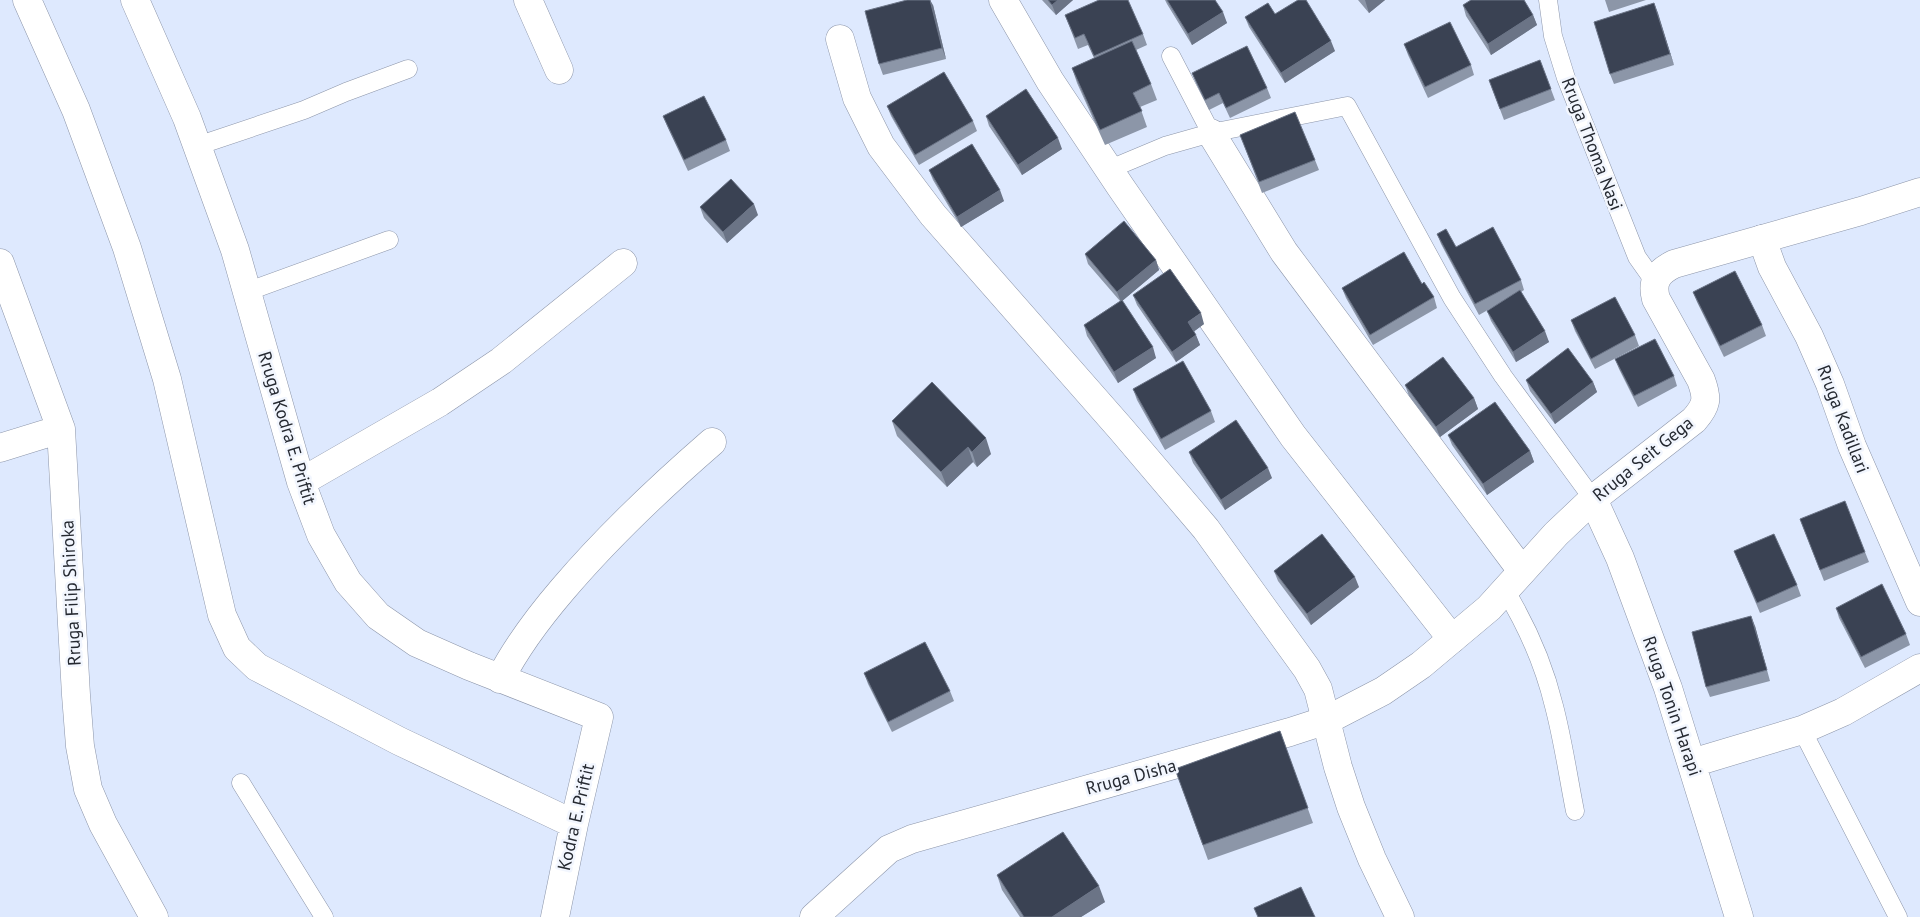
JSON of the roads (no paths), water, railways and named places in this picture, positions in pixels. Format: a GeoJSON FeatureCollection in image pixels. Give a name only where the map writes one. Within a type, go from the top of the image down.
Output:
{"type":"FeatureCollection","features":[{"type":"Feature","properties":{"kind":"street"},"geometry":{"type":"LineString","coordinates":[[28,0],[76,110],[127,248],[167,379],[222,615],[237,648],[257,667],[317,700],[574,824]]}},
{"type":"Feature","properties":{"kind":"street","name":"Rruga Kodra E. Priftit"},"geometry":{"type":"LineString","coordinates":[[135,0],[187,118],[234,250],[301,482],[321,535],[348,582],[378,616],[417,643],[500,679],[599,717]]}},
{"type":"Feature","properties":{"kind":"street"},"geometry":{"type":"LineString","coordinates":[[528,0],[559,70]]}},
{"type":"Feature","properties":{"kind":"street"},"geometry":{"type":"LineString","coordinates":[[1003,0],[1050,81],[1293,436],[1452,639]]}},
{"type":"Feature","properties":{"kind":"street"},"geometry":{"type":"LineString","coordinates":[[840,39],[857,98],[881,146],[933,215],[1206,529],[1307,669],[1318,689],[1338,767],[1351,807],[1372,859],[1400,917]]}},
{"type":"Feature","properties":{"kind":"street"},"geometry":{"type":"LineString","coordinates":[[1211,133],[1284,252],[1513,580]]}},
{"type":"Feature","properties":{"kind":"street"},"geometry":{"type":"LineString","coordinates":[[1654,281],[1665,268],[1674,264],[1920,192]]}},
{"type":"Feature","properties":{"kind":"street","name":"Rruga Kadillari"},"geometry":{"type":"LineString","coordinates":[[1762,239],[1772,267],[1809,336],[1830,384],[1852,446],[1920,602]]}},
{"type":"Feature","properties":{"kind":"street","name":"Rruga Filip Shiroka"},"geometry":{"type":"LineString","coordinates":[[0,263],[62,429],[80,746],[88,788],[103,824],[154,917]]}},
{"type":"Feature","properties":{"kind":"street"},"geometry":{"type":"LineString","coordinates":[[301,482],[440,402],[501,361],[623,263]]}},
{"type":"Feature","properties":{"kind":"street","name":"Rruga Seit Gega"},"geometry":{"type":"LineString","coordinates":[[1452,639],[1489,608],[1556,534],[1593,499],[1694,420],[1704,409],[1706,401],[1705,391],[1701,380],[1656,299],[1653,290],[1654,281]]}},
{"type":"Feature","properties":{"kind":"street"},"geometry":{"type":"LineString","coordinates":[[0,448],[62,429]]}},
{"type":"Feature","properties":{"kind":"street"},"geometry":{"type":"LineString","coordinates":[[500,679],[518,646],[548,606],[594,552],[654,492],[712,442]]}},
{"type":"Feature","properties":{"kind":"street","name":"Rruga Tonin Harapi"},"geometry":{"type":"LineString","coordinates":[[1593,499],[1620,558],[1668,688],[1739,917]]}},
{"type":"Feature","properties":{"kind":"street","name":"Rruga Disha"},"geometry":{"type":"LineString","coordinates":[[814,917],[889,849],[912,840],[1327,720],[1383,692],[1421,665],[1452,639]]}},
{"type":"Feature","properties":{"kind":"street"},"geometry":{"type":"LineString","coordinates":[[1692,763],[1802,730],[1843,712],[1920,668]]}},
{"type":"Feature","properties":{"kind":"street","name":"Kodra E. Priftit"},"geometry":{"type":"LineString","coordinates":[[555,917],[599,717]]}},
{"type":"Feature","properties":{"kind":"lane","name":"Rruga Thoma Nasi"},"geometry":{"type":"LineString","coordinates":[[1548,0],[1553,36],[1566,78],[1637,257],[1654,281]]}},
{"type":"Feature","properties":{"kind":"lane"},"geometry":{"type":"LineString","coordinates":[[1171,56],[1211,133]]}},
{"type":"Feature","properties":{"kind":"lane"},"geometry":{"type":"LineString","coordinates":[[197,146],[304,110],[408,69]]}},
{"type":"Feature","properties":{"kind":"lane"},"geometry":{"type":"LineString","coordinates":[[1110,169],[1165,146],[1211,133],[1347,106],[1452,298],[1503,376],[1593,499]]}},
{"type":"Feature","properties":{"kind":"lane"},"geometry":{"type":"LineString","coordinates":[[246,292],[389,240]]}},
{"type":"Feature","properties":{"kind":"lane"},"geometry":{"type":"LineString","coordinates":[[1513,580],[1520,615],[1540,660],[1554,705],[1575,811]]}},
{"type":"Feature","properties":{"kind":"lane"},"geometry":{"type":"LineString","coordinates":[[1802,730],[1898,917]]}},
{"type":"Feature","properties":{"kind":"lane"},"geometry":{"type":"LineString","coordinates":[[241,783],[324,917]]}}]}
